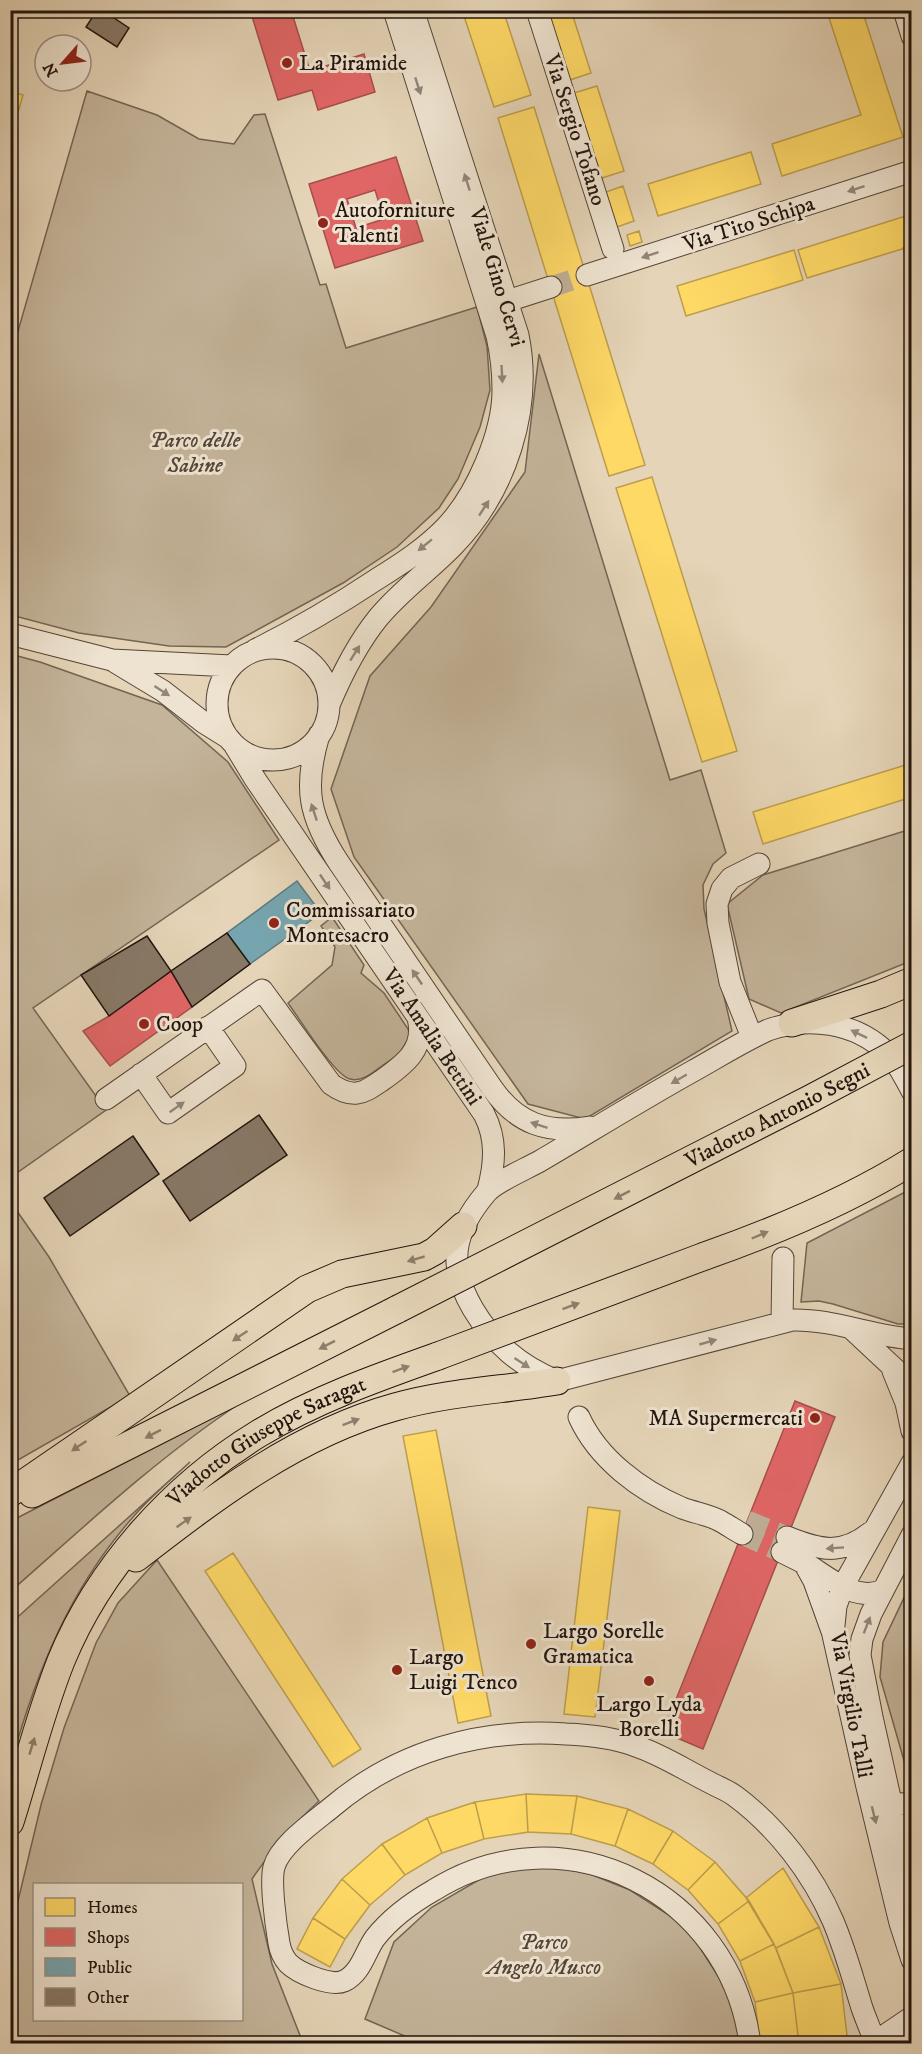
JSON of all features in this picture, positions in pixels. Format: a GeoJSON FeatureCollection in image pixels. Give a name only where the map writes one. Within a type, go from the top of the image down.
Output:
{"type":"FeatureCollection","features":[{"type":"Feature","properties":{"kind":"main road"},"geometry":{"type":"LineString","coordinates":[[792,1023],[881,994],[912,981]]}},
{"type":"Feature","properties":{"kind":"main road","name":"Viadotto Antonio Segni"},"geometry":{"type":"LineString","coordinates":[[10,1505],[912,1045]]}},
{"type":"Feature","properties":{"kind":"main road","name":"Viadotto Giuseppe Saragat"},"geometry":{"type":"LineString","coordinates":[[10,1822],[37,1730],[62,1660],[87,1609],[141,1534],[166,1506],[209,1468],[283,1420],[319,1402],[372,1380],[745,1242],[826,1207],[912,1161]]}},
{"type":"Feature","properties":{"kind":"main road"},"geometry":{"type":"LineString","coordinates":[[10,1493],[308,1289],[342,1274],[424,1257],[435,1251],[463,1226]]}},
{"type":"Feature","properties":{"kind":"main road"},"geometry":{"type":"LineString","coordinates":[[104,1583],[177,1526],[255,1471],[326,1432],[352,1421],[410,1403],[557,1381]]}},
{"type":"Feature","properties":{"kind":"street","name":"Viale Gino Cervi"},"geometry":{"type":"LineString","coordinates":[[329,705],[346,668],[373,624],[462,537],[479,517],[496,488],[512,442],[522,383],[521,346],[498,304],[394,10]]}},
{"type":"Feature","properties":{"kind":"street","name":"Viale Gino Cervi"},"geometry":{"type":"LineString","coordinates":[[255,650],[333,608],[407,559],[437,536],[462,508],[475,486],[486,460],[501,408],[503,391],[497,336],[498,304],[413,10]]}},
{"type":"Feature","properties":{"kind":"street","name":"Via Sergio Tofano"},"geometry":{"type":"LineString","coordinates":[[537,10],[613,249]]}},
{"type":"Feature","properties":{"kind":"street"},"geometry":{"type":"LineString","coordinates":[[903,10],[912,36]]}},
{"type":"Feature","properties":{"kind":"street","name":"Via Tito Schipa"},"geometry":{"type":"LineString","coordinates":[[586,275],[912,171]]}},
{"type":"Feature","properties":{"kind":"street"},"geometry":{"type":"LineString","coordinates":[[498,304],[551,287]]}},
{"type":"Feature","properties":{"kind":"street","name":"Via Amalia Bettini"},"geometry":{"type":"LineString","coordinates":[[10,633],[112,660],[231,666]]}},
{"type":"Feature","properties":{"kind":"street"},"geometry":{"type":"LineString","coordinates":[[319,735],[303,752],[280,760],[256,758],[231,741],[219,722],[216,701],[220,684],[231,666],[238,659],[255,650],[279,648],[306,658],[316,669],[325,682],[329,705],[311,766],[309,789],[313,810],[324,838],[504,1104],[517,1115],[534,1124],[572,1130],[596,1126]]}},
{"type":"Feature","properties":{"kind":"street","name":"Via Amalia Bettini"},"geometry":{"type":"LineString","coordinates":[[112,660],[163,691],[231,741],[483,1114],[490,1128],[494,1156],[488,1190]]}},
{"type":"Feature","properties":{"kind":"street"},"geometry":{"type":"LineString","coordinates":[[752,1037],[730,982],[718,923],[717,904],[722,889],[731,878],[759,864]]}},
{"type":"Feature","properties":{"kind":"street"},"geometry":{"type":"LineString","coordinates":[[106,1099],[262,990],[331,1084],[340,1090],[352,1093],[367,1090],[399,1069],[424,1061],[448,1062]]}},
{"type":"Feature","properties":{"kind":"street"},"geometry":{"type":"LineString","coordinates":[[399,1069],[418,1044],[421,1033],[418,1018]]}},
{"type":"Feature","properties":{"kind":"street"},"geometry":{"type":"LineString","coordinates":[[912,1091],[887,1052],[861,1035],[825,1023],[792,1023],[768,1030],[596,1126],[488,1190],[463,1226],[457,1246],[457,1267],[461,1286],[474,1311],[492,1336],[507,1352],[536,1372],[557,1381],[782,1321],[815,1321],[912,1339]]}},
{"type":"Feature","properties":{"kind":"street"},"geometry":{"type":"LineString","coordinates":[[141,1074],[168,1113],[235,1066],[208,1027]]}},
{"type":"Feature","properties":{"kind":"street"},"geometry":{"type":"LineString","coordinates":[[782,1321],[783,1258]]}},
{"type":"Feature","properties":{"kind":"street"},"geometry":{"type":"LineString","coordinates":[[852,1328],[912,1385]]}},
{"type":"Feature","properties":{"kind":"street"},"geometry":{"type":"LineString","coordinates":[[886,1361],[904,1397],[912,1431]]}},
{"type":"Feature","properties":{"kind":"street"},"geometry":{"type":"LineString","coordinates":[[579,1417],[586,1431],[602,1451],[638,1485],[671,1503],[721,1521],[730,1519],[745,1528]]}},
{"type":"Feature","properties":{"kind":"street","name":"Via Virgilio Talli"},"geometry":{"type":"LineString","coordinates":[[912,1463],[843,1586],[836,1606],[833,1635],[900,1923],[912,1960]]}},
{"type":"Feature","properties":{"kind":"street"},"geometry":{"type":"LineString","coordinates":[[878,1526],[860,1541],[837,1549],[784,1545],[804,1563],[854,1592],[868,1595],[883,1590]]}},
{"type":"Feature","properties":{"kind":"street","name":"Via Virgilio Talli"},"geometry":{"type":"LineString","coordinates":[[912,1535],[883,1590],[864,1633],[860,1661],[901,1804],[912,1896]]}},
{"type":"Feature","properties":{"kind":"street"},"geometry":{"type":"LineString","coordinates":[[804,1563],[814,1581],[833,1635]]}},
{"type":"Feature","properties":{"kind":"street"},"geometry":{"type":"LineString","coordinates":[[750,2043],[740,1996],[722,1960],[705,1935],[668,1899],[636,1879],[616,1871],[585,1862],[552,1858],[514,1861],[474,1870],[437,1887],[411,1906],[378,1935],[354,1973],[345,1981],[336,1983],[326,1982],[298,1970],[282,1953],[273,1883],[274,1867],[280,1855],[289,1845],[349,1793],[384,1770],[442,1746],[492,1735],[529,1732],[589,1735],[624,1742],[681,1765],[737,1797],[769,1827],[792,1854],[808,1874],[834,1923],[875,2043],[912,2017]]}},
{"type":"Feature","properties":{"kind":"green space","name":"Parco delle Sabine"},"geometry":{"type":"Polygon","coordinates":[[[86,93],[93,93],[157,115],[199,139],[234,144],[254,115],[265,114],[320,285],[326,284],[346,348],[477,307],[487,346],[490,390],[480,427],[458,479],[439,508],[397,547],[343,583],[226,647],[169,646],[79,633],[11,615],[10,359],[86,93]]]}},
{"type":"Feature","properties":{"kind":"green space"},"geometry":{"type":"Polygon","coordinates":[[[539,354],[670,780],[701,770],[726,853],[713,864],[703,885],[704,909],[732,1031],[585,1119],[528,1104],[354,857],[331,789],[370,676],[431,607],[525,472],[539,354]]]}},
{"type":"Feature","properties":{"kind":"green space"},"geometry":{"type":"Polygon","coordinates":[[[10,654],[40,662],[162,705],[228,762],[279,840],[33,1008],[106,1110],[11,1177],[10,654]]]}},
{"type":"Feature","properties":{"kind":"green space"},"geometry":{"type":"Polygon","coordinates":[[[911,829],[911,961],[781,1013],[749,999],[727,904],[763,875],[911,829]]]}},
{"type":"Feature","properties":{"kind":"green space"},"geometry":{"type":"Polygon","coordinates":[[[332,917],[364,965],[361,973],[384,993],[410,1035],[395,1057],[369,1075],[358,1079],[350,1079],[336,1068],[288,1003],[332,965],[335,947],[321,926],[332,917]]]}},
{"type":"Feature","properties":{"kind":"green space"},"geometry":{"type":"Polygon","coordinates":[[[911,1189],[911,1324],[898,1324],[819,1301],[801,1302],[807,1243],[911,1189]]]}},
{"type":"Feature","properties":{"kind":"green space"},"geometry":{"type":"Polygon","coordinates":[[[10,1201],[49,1257],[130,1396],[11,1464],[10,1201]]]}},
{"type":"Feature","properties":{"kind":"green space"},"geometry":{"type":"Polygon","coordinates":[[[236,1406],[148,1471],[11,1591],[11,1521],[236,1406]]]}},
{"type":"Feature","properties":{"kind":"green space"},"geometry":{"type":"Polygon","coordinates":[[[190,1462],[134,1516],[91,1572],[44,1663],[11,1763],[11,1623],[190,1462]]]}},
{"type":"Feature","properties":{"kind":"green space"},"geometry":{"type":"Polygon","coordinates":[[[157,1560],[319,1801],[283,1838],[252,1879],[272,1964],[303,2043],[11,2044],[11,1930],[41,1805],[64,1728],[96,1643],[118,1603],[157,1560]]]}},
{"type":"Feature","properties":{"kind":"green space"},"geometry":{"type":"Polygon","coordinates":[[[911,1583],[911,1785],[880,1677],[883,1642],[911,1583]]]}},
{"type":"Feature","properties":{"kind":"green space","name":"Parco Angelo Musco"},"geometry":{"type":"Polygon","coordinates":[[[547,1865],[590,1874],[630,1890],[686,1926],[729,1993],[740,2043],[421,2043],[365,2019],[394,1942],[432,1907],[489,1874],[547,1865]]]}},
{"type":"Feature","properties":{"kind":"building: Homes"},"geometry":{"type":"Polygon","coordinates":[[[462,10],[503,10],[531,95],[494,107],[462,10]]]}},
{"type":"Feature","properties":{"kind":"building: Homes"},"geometry":{"type":"Polygon","coordinates":[[[548,10],[571,10],[591,73],[570,80],[548,10]]]}},
{"type":"Feature","properties":{"kind":"building: Homes"},"geometry":{"type":"Polygon","coordinates":[[[851,10],[862,10],[903,137],[782,176],[772,144],[861,115],[829,18],[851,10]]]}},
{"type":"Feature","properties":{"kind":"building: Homes"},"geometry":{"type":"Polygon","coordinates":[[[597,86],[624,171],[602,178],[574,93],[597,86]]]}},
{"type":"Feature","properties":{"kind":"building: Homes"},"geometry":{"type":"Polygon","coordinates":[[[10,91],[23,95],[10,141],[10,91]]]}},
{"type":"Feature","properties":{"kind":"building: Homes"},"geometry":{"type":"Polygon","coordinates":[[[534,107],[645,465],[609,476],[498,118],[534,107]]]}},
{"type":"Feature","properties":{"kind":"building: Homes"},"geometry":{"type":"Polygon","coordinates":[[[751,152],[761,184],[658,216],[648,184],[751,152]]]}},
{"type":"Feature","properties":{"kind":"building: Homes"},"geometry":{"type":"Polygon","coordinates":[[[623,186],[634,221],[617,227],[606,192],[623,186]]]}},
{"type":"Feature","properties":{"kind":"building: Homes"},"geometry":{"type":"Polygon","coordinates":[[[912,214],[912,246],[807,278],[798,250],[912,214]]]}},
{"type":"Feature","properties":{"kind":"building: Homes"},"geometry":{"type":"Polygon","coordinates":[[[639,231],[642,242],[630,246],[627,235],[639,231]]]}},
{"type":"Feature","properties":{"kind":"building: Homes"},"geometry":{"type":"Polygon","coordinates":[[[912,246],[912,275],[903,248],[912,246]]]}},
{"type":"Feature","properties":{"kind":"building: Homes"},"geometry":{"type":"Polygon","coordinates":[[[794,250],[803,280],[686,316],[677,286],[794,250]]]}},
{"type":"Feature","properties":{"kind":"building: Homes"},"geometry":{"type":"Polygon","coordinates":[[[652,477],[737,751],[702,762],[616,488],[652,477]]]}},
{"type":"Feature","properties":{"kind":"building: Homes"},"geometry":{"type":"Polygon","coordinates":[[[912,763],[912,797],[763,844],[753,812],[912,763]]]}},
{"type":"Feature","properties":{"kind":"building: Homes"},"geometry":{"type":"Polygon","coordinates":[[[436,1430],[491,1716],[458,1723],[403,1436],[436,1430]]]}},
{"type":"Feature","properties":{"kind":"building: Homes"},"geometry":{"type":"Polygon","coordinates":[[[588,1507],[620,1511],[595,1717],[564,1714],[588,1507]]]}},
{"type":"Feature","properties":{"kind":"building: Homes"},"geometry":{"type":"Polygon","coordinates":[[[233,1553],[361,1749],[333,1767],[205,1571],[233,1553]]]}},
{"type":"Feature","properties":{"kind":"building: Homes"},"geometry":{"type":"Polygon","coordinates":[[[526,1794],[528,1832],[484,1839],[475,1802],[526,1794]]]}},
{"type":"Feature","properties":{"kind":"building: Homes"},"geometry":{"type":"Polygon","coordinates":[[[526,1794],[577,1796],[571,1834],[528,1832],[526,1794]]]}},
{"type":"Feature","properties":{"kind":"building: Homes"},"geometry":{"type":"Polygon","coordinates":[[[577,1796],[628,1809],[615,1846],[571,1834],[577,1796]]]}},
{"type":"Feature","properties":{"kind":"building: Homes"},"geometry":{"type":"Polygon","coordinates":[[[475,1802],[484,1839],[442,1853],[427,1818],[475,1802]]]}},
{"type":"Feature","properties":{"kind":"building: Homes"},"geometry":{"type":"Polygon","coordinates":[[[628,1809],[673,1831],[653,1864],[615,1846],[628,1809]]]}},
{"type":"Feature","properties":{"kind":"building: Homes"},"geometry":{"type":"Polygon","coordinates":[[[427,1818],[442,1853],[405,1875],[382,1844],[427,1818]]]}},
{"type":"Feature","properties":{"kind":"building: Homes"},"geometry":{"type":"Polygon","coordinates":[[[673,1831],[715,1862],[688,1890],[653,1864],[673,1831]]]}},
{"type":"Feature","properties":{"kind":"building: Homes"},"geometry":{"type":"Polygon","coordinates":[[[382,1844],[405,1875],[370,1905],[342,1879],[382,1844]]]}},
{"type":"Feature","properties":{"kind":"building: Homes"},"geometry":{"type":"Polygon","coordinates":[[[715,1862],[749,1901],[718,1924],[688,1890],[715,1862]]]}},
{"type":"Feature","properties":{"kind":"building: Homes"},"geometry":{"type":"Polygon","coordinates":[[[783,1868],[819,1927],[776,1948],[746,1898],[783,1868]]]}},
{"type":"Feature","properties":{"kind":"building: Homes"},"geometry":{"type":"Polygon","coordinates":[[[342,1879],[370,1905],[345,1939],[313,1918],[342,1879]]]}},
{"type":"Feature","properties":{"kind":"building: Homes"},"geometry":{"type":"Polygon","coordinates":[[[749,1901],[774,1944],[740,1961],[718,1924],[749,1901]]]}},
{"type":"Feature","properties":{"kind":"building: Homes"},"geometry":{"type":"Polygon","coordinates":[[[313,1918],[345,1939],[330,1967],[297,1949],[313,1918]]]}},
{"type":"Feature","properties":{"kind":"building: Homes"},"geometry":{"type":"Polygon","coordinates":[[[819,1927],[841,1984],[793,1993],[776,1948],[819,1927]]]}},
{"type":"Feature","properties":{"kind":"building: Homes"},"geometry":{"type":"Polygon","coordinates":[[[774,1944],[793,1993],[755,2002],[740,1961],[774,1944]]]}},
{"type":"Feature","properties":{"kind":"building: Homes"},"geometry":{"type":"Polygon","coordinates":[[[841,1984],[848,2044],[799,2044],[793,1993],[841,1984]]]}},
{"type":"Feature","properties":{"kind":"building: Homes"},"geometry":{"type":"Polygon","coordinates":[[[793,1993],[799,2044],[760,2044],[755,2002],[793,1993]]]}},
{"type":"Feature","properties":{"kind":"building: Shops","name":"La Piramide"},"geometry":{"type":"Polygon","coordinates":[[[250,10],[291,10],[310,71],[364,54],[375,92],[318,110],[312,90],[278,100],[250,10]]]}},
{"type":"Feature","properties":{"kind":"building: Shops"},"geometry":{"type":"Polygon","coordinates":[[[396,157],[423,241],[335,268],[309,184],[396,157]],[[375,190],[347,199],[356,228],[384,219],[375,190]]]}},
{"type":"Feature","properties":{"kind":"building: Shops"},"geometry":{"type":"Polygon","coordinates":[[[171,971],[192,1007],[110,1066],[83,1031],[109,1016],[171,971]]]}},
{"type":"Feature","properties":{"kind":"building: Shops"},"geometry":{"type":"Polygon","coordinates":[[[795,1401],[835,1417],[703,1749],[663,1732],[795,1401]]]}},
{"type":"Feature","properties":{"kind":"building: Public","name":"Commissariato Montesacro"},"geometry":{"type":"Polygon","coordinates":[[[297,881],[321,913],[250,964],[227,933],[297,881]]]}},
{"type":"Feature","properties":{"kind":"building: Other"},"geometry":{"type":"Polygon","coordinates":[[[97,10],[102,10],[129,28],[117,47],[86,27],[97,10]]]}},
{"type":"Feature","properties":{"kind":"building: Other"},"geometry":{"type":"Polygon","coordinates":[[[227,933],[250,964],[192,1007],[171,971],[227,933]]]}},
{"type":"Feature","properties":{"kind":"building: Other"},"geometry":{"type":"Polygon","coordinates":[[[147,936],[171,971],[109,1016],[81,975],[147,936]]]}},
{"type":"Feature","properties":{"kind":"building: Other"},"geometry":{"type":"Polygon","coordinates":[[[259,1115],[287,1155],[190,1221],[163,1181],[259,1115]]]}},
{"type":"Feature","properties":{"kind":"building: Other"},"geometry":{"type":"Polygon","coordinates":[[[133,1136],[159,1174],[70,1236],[44,1198],[133,1136]]]}},
{"type":"Feature","properties":{"kind":"tunnel"},"geometry":{"type":"LineString","coordinates":[[551,287],[587,275]]}},
{"type":"Feature","properties":{"kind":"tunnel"},"geometry":{"type":"LineString","coordinates":[[747,1521],[787,1537]]}},
{"type":"Feature","properties":{"kind":"tunnel"},"geometry":{"type":"LineString","coordinates":[[742,1534],[782,1552]]}},
{"type":"Feature","properties":{"kind":"place","name":"La Piramide"},"geometry":{"type":"Point","coordinates":[287,63]}},
{"type":"Feature","properties":{"kind":"place","name":"Autoforniture Talenti"},"geometry":{"type":"Point","coordinates":[323,223]}},
{"type":"Feature","properties":{"kind":"place","name":"Commissariato Montesacro"},"geometry":{"type":"Point","coordinates":[274,923]}},
{"type":"Feature","properties":{"kind":"place","name":"Coop"},"geometry":{"type":"Point","coordinates":[144,1024]}},
{"type":"Feature","properties":{"kind":"place","name":"MA Supermercati"},"geometry":{"type":"Point","coordinates":[815,1418]}},
{"type":"Feature","properties":{"kind":"place","name":"Largo Sorelle Gramatica"},"geometry":{"type":"Point","coordinates":[531,1644]}},
{"type":"Feature","properties":{"kind":"place","name":"Largo Luigi Tenco"},"geometry":{"type":"Point","coordinates":[397,1670]}},
{"type":"Feature","properties":{"kind":"place","name":"Largo Lyda Borelli"},"geometry":{"type":"Point","coordinates":[649,1681]}}]}
